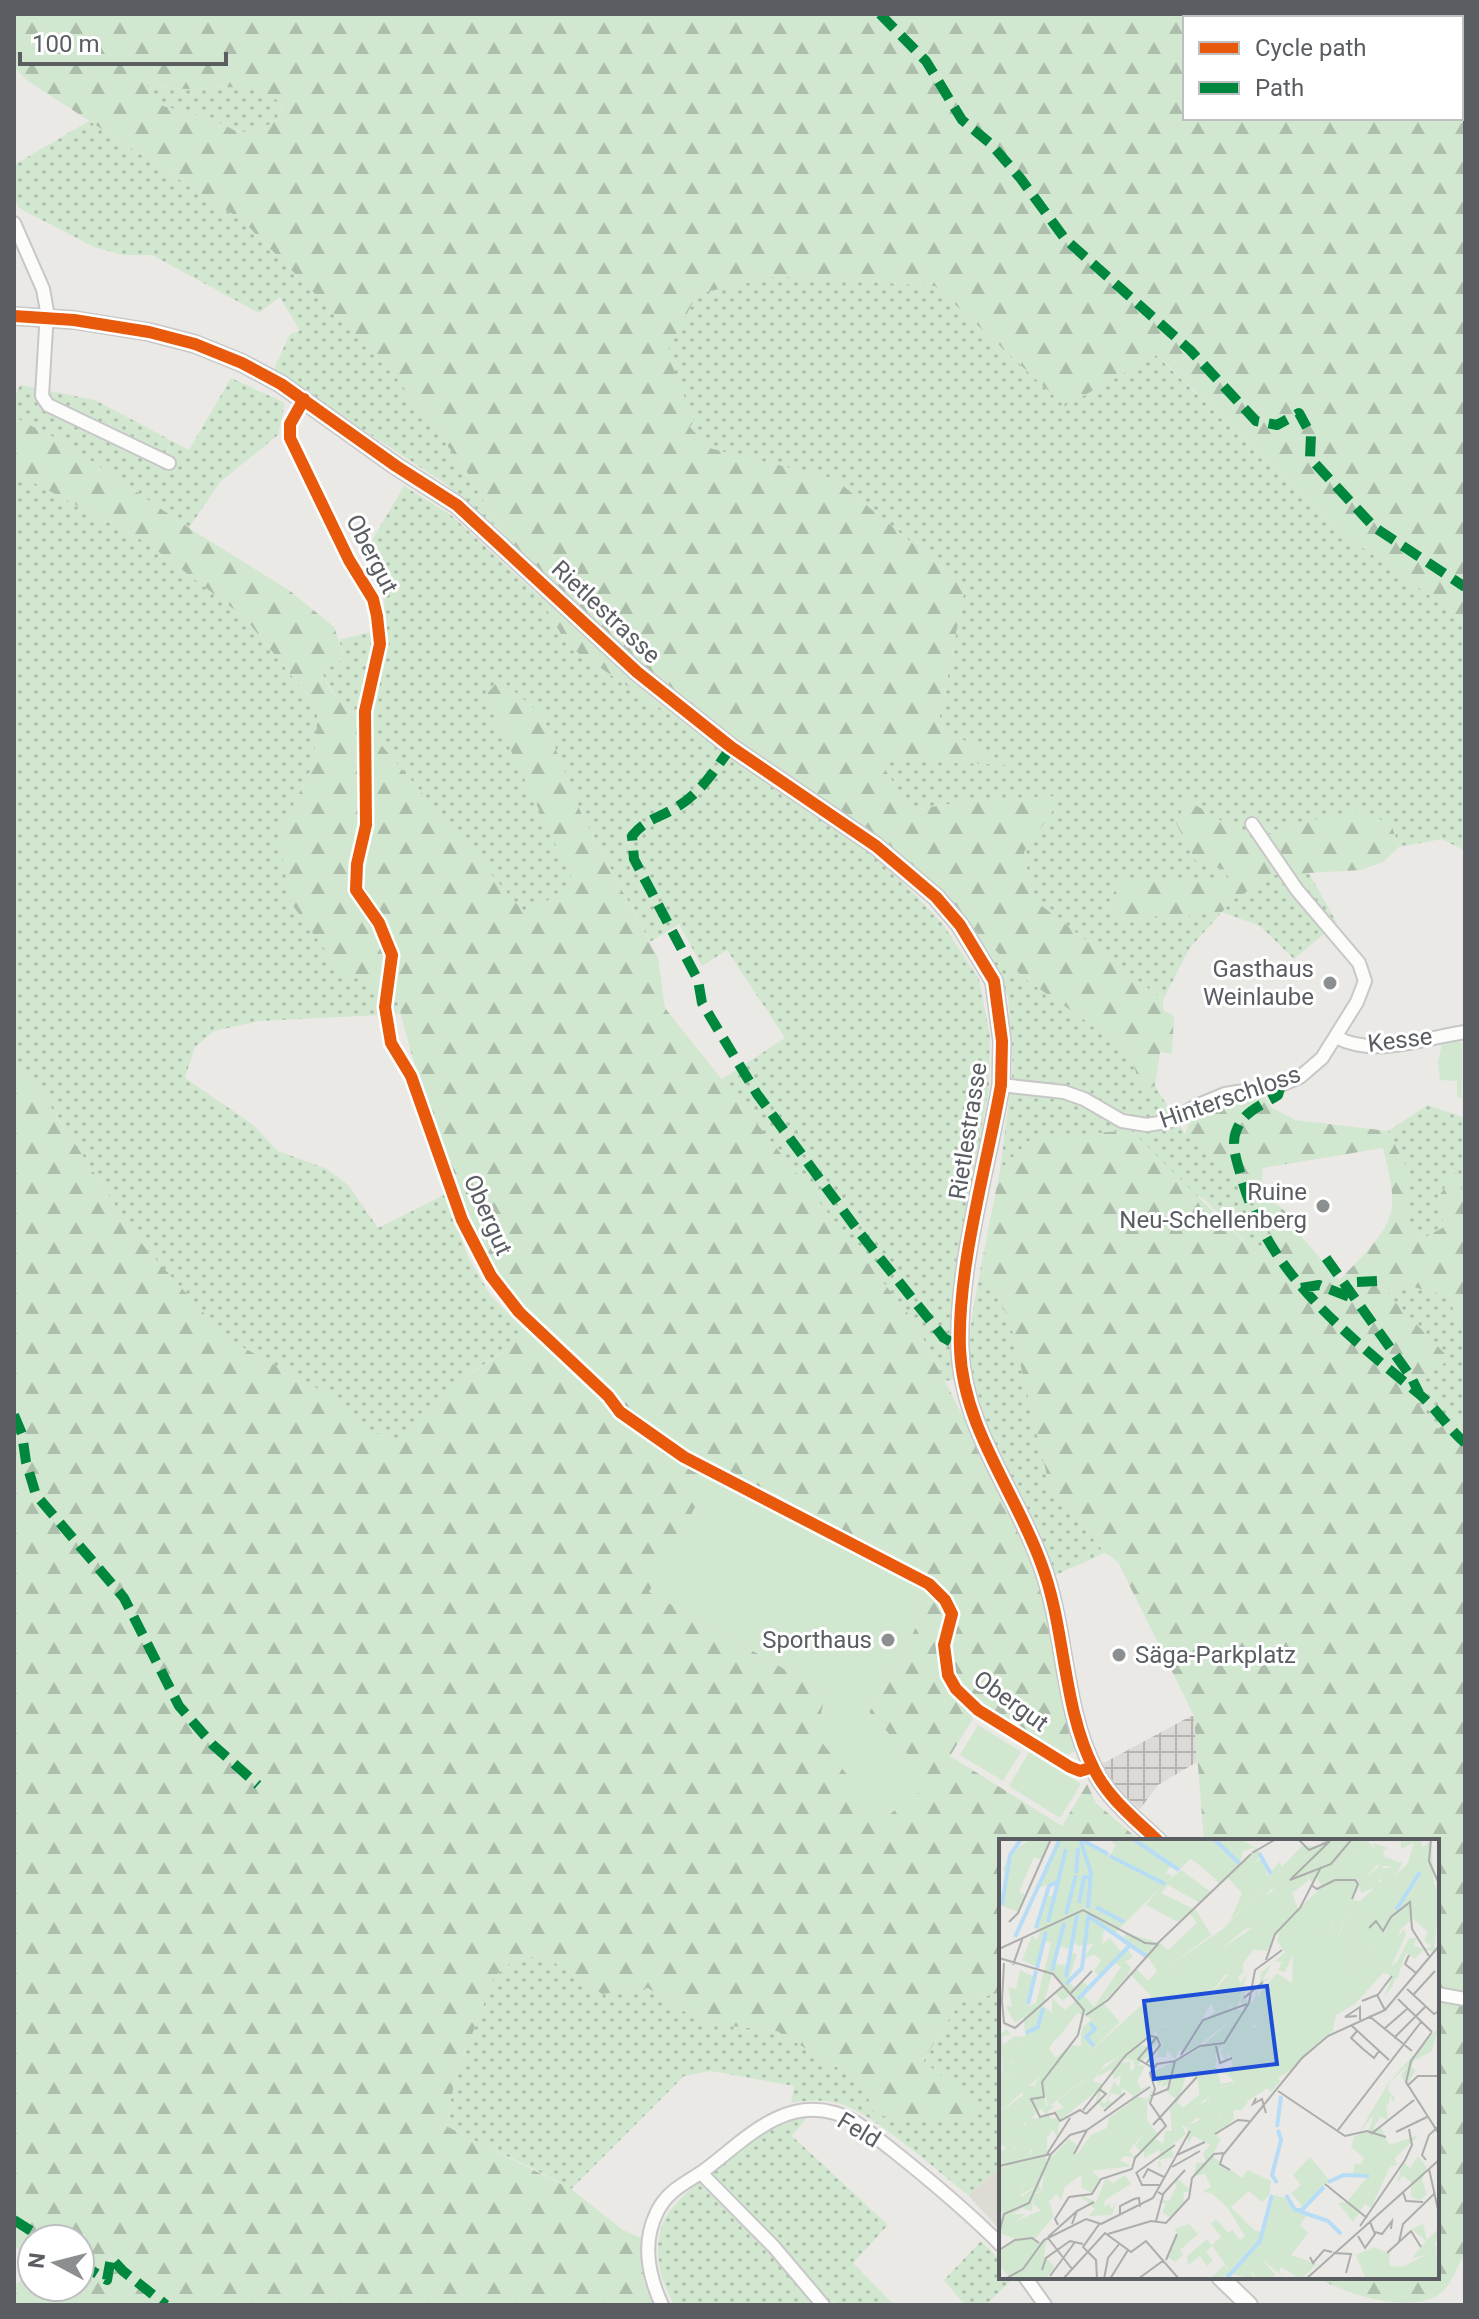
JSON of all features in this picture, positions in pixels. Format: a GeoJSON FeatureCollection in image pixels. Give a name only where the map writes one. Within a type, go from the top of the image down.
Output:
{"type":"FeatureCollection","features":[{"type":"Feature","properties":{"kind":"street"},"geometry":{"type":"LineString","coordinates":[[14,223],[43,289],[47,318],[42,396],[48,405],[169,463]]}},
{"type":"Feature","properties":{"kind":"street","name":"Rietlestrasse"},"geometry":{"type":"LineString","coordinates":[[14,316],[149,332],[195,344],[265,374],[304,399],[396,466],[457,505],[637,672],[765,772],[876,846],[936,897],[960,925],[994,981],[1002,1041],[1001,1085],[968,1261],[960,1347],[964,1390],[977,1428],[1042,1564],[1078,1725],[1093,1767],[1124,1809],[1156,1839]]}},
{"type":"Feature","properties":{"kind":"street","name":"Obergut"},"geometry":{"type":"LineString","coordinates":[[304,399],[290,424],[290,438],[349,560],[373,599],[380,644],[365,711],[366,825],[357,864],[356,890],[379,923],[392,955],[385,1007],[391,1043],[411,1076],[456,1206],[491,1276],[519,1312],[608,1396],[620,1412],[684,1457],[929,1584],[945,1600],[952,1614],[944,1645],[948,1675],[956,1689],[978,1710],[1062,1762],[1080,1771],[1093,1767]]}},
{"type":"Feature","properties":{"kind":"street","name":"Hinterschloss"},"geometry":{"type":"LineString","coordinates":[[1001,1085],[1064,1092],[1084,1099],[1122,1121],[1147,1125],[1171,1121],[1225,1094],[1281,1085],[1300,1077],[1322,1058],[1365,981],[1359,963],[1297,890],[1252,824]]}},
{"type":"Feature","properties":{"kind":"street","name":"Kesse"},"geometry":{"type":"LineString","coordinates":[[1336,1037],[1354,1045],[1372,1047],[1465,1032]]}},
{"type":"Feature","properties":{"kind":"street"},"geometry":{"type":"LineString","coordinates":[[1439,1994],[1462,1996]]}},
{"type":"Feature","properties":{"kind":"street","name":"Feld"},"geometry":{"type":"LineString","coordinates":[[662,2305],[650,2273],[649,2234],[655,2214],[669,2195],[762,2124],[798,2112],[822,2110],[836,2113],[861,2126],[944,2189],[999,2243]]}},
{"type":"Feature","properties":{"kind":"street"},"geometry":{"type":"LineString","coordinates":[[701,2173],[774,2247],[823,2305]]}},
{"type":"Feature","properties":{"kind":"street"},"geometry":{"type":"LineString","coordinates":[[1026,2279],[1045,2305]]}},
{"type":"Feature","properties":{"kind":"street"},"geometry":{"type":"LineString","coordinates":[[1222,2279],[1249,2305]]}},
{"type":"Feature","properties":{"kind":"shaded area"},"geometry":{"type":"Polygon","coordinates":[[[1194,1716],[1197,1762],[1158,1785],[1140,1809],[1120,1792],[1102,1764],[1194,1716]]]}},
{"type":"Feature","properties":{"kind":"shaded area"},"geometry":{"type":"Polygon","coordinates":[[[999,2169],[999,2229],[968,2195],[999,2169]]]}},
{"type":"Feature","properties":{"kind":"green space"},"geometry":{"type":"Polygon","coordinates":[[[14,14],[1465,14],[1465,621],[1341,532],[1157,355],[1065,406],[935,286],[777,276],[697,294],[667,352],[694,421],[690,427],[709,448],[835,479],[965,587],[938,726],[1009,765],[879,760],[911,810],[970,801],[1063,796],[1024,852],[1033,899],[1163,1000],[1163,1010],[1174,1016],[1172,1054],[1160,1052],[1155,1086],[1141,1091],[1130,1051],[1028,981],[932,891],[568,646],[465,469],[392,372],[243,221],[28,81],[14,67],[14,14]],[[148,85],[163,106],[212,119],[236,131],[256,133],[276,120],[283,106],[263,92],[251,89],[181,89],[148,85]]]}},
{"type":"Feature","properties":{"kind":"green space"},"geometry":{"type":"Polygon","coordinates":[[[147,85],[180,89],[250,88],[262,91],[283,105],[276,120],[256,133],[236,131],[212,119],[163,106],[147,85]]]}},
{"type":"Feature","properties":{"kind":"green space"},"geometry":{"type":"Polygon","coordinates":[[[89,121],[243,221],[392,372],[465,469],[501,531],[443,482],[273,371],[290,334],[300,331],[280,297],[259,313],[152,255],[123,255],[94,247],[19,208],[14,197],[14,165],[89,121]]]}},
{"type":"Feature","properties":{"kind":"green space"},"geometry":{"type":"Polygon","coordinates":[[[777,276],[935,286],[1065,406],[1156,355],[1341,532],[1465,621],[1465,851],[1442,839],[1399,847],[1391,824],[1303,822],[1252,839],[1224,824],[1176,823],[1196,861],[1225,870],[1230,880],[1120,880],[1107,907],[1127,922],[1155,916],[1188,921],[1190,912],[1222,912],[1189,949],[1163,1000],[1033,900],[1024,852],[1062,796],[970,801],[911,810],[878,759],[1007,764],[938,726],[965,587],[835,479],[709,449],[690,426],[666,352],[697,294],[777,276]]]}},
{"type":"Feature","properties":{"kind":"green space"},"geometry":{"type":"Polygon","coordinates":[[[231,378],[285,403],[278,435],[220,482],[189,528],[65,443],[14,417],[14,398],[20,385],[95,400],[189,450],[231,378]]]}},
{"type":"Feature","properties":{"kind":"green space"},"geometry":{"type":"Polygon","coordinates":[[[14,417],[65,443],[189,528],[290,591],[334,627],[345,659],[320,670],[332,692],[371,733],[527,916],[573,881],[485,696],[500,679],[542,715],[582,815],[658,958],[665,1008],[914,1321],[994,1477],[1041,1588],[1075,1751],[1063,1757],[978,1710],[950,1756],[1062,1826],[1087,1784],[1096,1803],[1138,1839],[999,1839],[999,1993],[959,2003],[923,2061],[976,2103],[970,2122],[900,2122],[873,2112],[863,2083],[777,2031],[703,2023],[648,1988],[602,1994],[543,1955],[514,1960],[494,1977],[455,2079],[446,2126],[571,2189],[623,2230],[641,2238],[644,2283],[660,2305],[14,2305],[16,2284],[16,2303],[96,2303],[96,2223],[16,2223],[16,2247],[14,2244],[14,1064],[43,1095],[136,1237],[226,1338],[340,1401],[363,1428],[397,1440],[437,1399],[513,1345],[536,1319],[500,1280],[443,1170],[397,1000],[339,969],[291,903],[278,835],[314,764],[318,708],[244,617],[147,543],[14,472],[14,417]],[[935,1589],[650,1592],[825,1692],[932,1782],[869,1712],[885,1688],[935,1589]]]}},
{"type":"Feature","properties":{"kind":"green space"},"geometry":{"type":"Polygon","coordinates":[[[14,472],[147,543],[244,617],[318,708],[314,764],[278,835],[339,968],[397,1000],[400,1014],[259,1021],[214,1031],[195,1047],[185,1078],[252,1124],[278,1151],[327,1169],[348,1185],[378,1228],[446,1194],[468,1257],[491,1296],[528,1333],[444,1394],[397,1441],[362,1428],[339,1401],[226,1339],[136,1237],[43,1095],[14,1064],[14,472]]]}},
{"type":"Feature","properties":{"kind":"green space"},"geometry":{"type":"Polygon","coordinates":[[[404,486],[451,515],[539,596],[568,646],[874,852],[942,923],[979,979],[990,1036],[989,1088],[954,1299],[956,1379],[945,1381],[914,1321],[721,1080],[785,1038],[727,950],[702,966],[679,924],[650,942],[582,815],[542,715],[485,696],[574,881],[527,917],[335,695],[320,670],[345,659],[339,640],[383,629],[386,573],[368,547],[404,486]]]}},
{"type":"Feature","properties":{"kind":"green space"},"geometry":{"type":"Polygon","coordinates":[[[1187,800],[1252,839],[1303,822],[1358,810],[1391,824],[1399,847],[1383,862],[1361,870],[1274,875],[1231,901],[1222,912],[1190,912],[1188,921],[1155,916],[1127,922],[1107,907],[1120,880],[1230,880],[1225,870],[1196,861],[1176,823],[1187,800]]]}},
{"type":"Feature","properties":{"kind":"green space"},"geometry":{"type":"Polygon","coordinates":[[[1308,872],[1337,923],[1294,959],[1260,926],[1222,912],[1231,901],[1274,875],[1308,872]]]}},
{"type":"Feature","properties":{"kind":"green space"},"geometry":{"type":"Polygon","coordinates":[[[970,927],[1028,981],[1130,1051],[1141,1091],[1155,1086],[1185,1134],[1245,1186],[1268,1232],[1257,1255],[1203,1198],[1031,1139],[1000,1170],[1013,1068],[1008,997],[970,927]]]}},
{"type":"Feature","properties":{"kind":"green space"},"geometry":{"type":"Polygon","coordinates":[[[1458,1037],[1462,1043],[1462,1098],[1457,1097],[1457,1081],[1440,1080],[1438,1062],[1442,1044],[1439,1043],[1458,1037]]]}},
{"type":"Feature","properties":{"kind":"green space"},"geometry":{"type":"Polygon","coordinates":[[[1262,1093],[1272,1108],[1295,1120],[1388,1131],[1409,1172],[1405,1219],[1422,1239],[1444,1227],[1439,1196],[1456,1172],[1465,1202],[1465,1327],[1444,1295],[1402,1284],[1387,1294],[1450,1359],[1408,1389],[1438,1429],[1456,1416],[1465,1427],[1465,2253],[1443,2291],[1431,2299],[1416,2302],[1361,2296],[1320,2279],[1439,2279],[1439,1839],[1204,1839],[1194,1716],[1118,1562],[1105,1553],[1050,1488],[1010,1321],[981,1266],[1000,1170],[1031,1139],[1131,1130],[1257,1255],[1268,1232],[1245,1187],[1185,1134],[1192,1115],[1214,1103],[1262,1093]],[[1383,1148],[1263,1168],[1261,1190],[1297,1222],[1293,1227],[1339,1280],[1375,1242],[1390,1216],[1392,1191],[1383,1148]]]}},
{"type":"Feature","properties":{"kind":"green space"},"geometry":{"type":"Polygon","coordinates":[[[1428,1105],[1465,1118],[1465,1202],[1456,1173],[1439,1196],[1444,1227],[1422,1239],[1405,1219],[1409,1172],[1388,1131],[1428,1105]]]}},
{"type":"Feature","properties":{"kind":"green space"},"geometry":{"type":"Polygon","coordinates":[[[981,1266],[1010,1321],[1050,1488],[1105,1553],[1053,1576],[1002,1469],[974,1385],[970,1335],[981,1266]]]}},
{"type":"Feature","properties":{"kind":"green space"},"geometry":{"type":"Polygon","coordinates":[[[1402,1284],[1445,1295],[1465,1327],[1465,1427],[1456,1416],[1438,1429],[1408,1388],[1387,1294],[1402,1284]]]}},
{"type":"Feature","properties":{"kind":"green space"},"geometry":{"type":"Polygon","coordinates":[[[714,1472],[935,1589],[885,1688],[869,1712],[933,1782],[882,1820],[817,1736],[825,1692],[649,1592],[714,1472]]]}},
{"type":"Feature","properties":{"kind":"green space"},"geometry":{"type":"Polygon","coordinates":[[[978,1725],[1021,1752],[1003,1781],[960,1755],[978,1725]]]}},
{"type":"Feature","properties":{"kind":"green space"},"geometry":{"type":"Polygon","coordinates":[[[1029,1752],[1081,1784],[1060,1818],[1009,1786],[1029,1752]]]}},
{"type":"Feature","properties":{"kind":"green space"},"geometry":{"type":"Polygon","coordinates":[[[543,1955],[602,1994],[648,1988],[703,2023],[777,2031],[863,2083],[873,2111],[976,2103],[923,2062],[959,2003],[999,1993],[999,2169],[968,2195],[889,2131],[855,2110],[829,2101],[791,2103],[794,2086],[711,2071],[684,2076],[571,2189],[446,2127],[455,2079],[494,1977],[514,1960],[543,1955]]]}},
{"type":"Feature","properties":{"kind":"green space"},"geometry":{"type":"Polygon","coordinates":[[[808,2116],[792,2136],[888,2225],[853,2263],[894,2305],[837,2305],[834,2301],[828,2305],[674,2305],[661,2275],[658,2254],[660,2233],[669,2212],[694,2186],[742,2147],[778,2125],[808,2116]]]}},
{"type":"Feature","properties":{"kind":"green space"},"geometry":{"type":"Polygon","coordinates":[[[981,2241],[999,2259],[999,2279],[1013,2279],[986,2305],[965,2305],[944,2280],[981,2241]]]}},
{"type":"Feature","properties":{"kind":"marked path"},"geometry":{"type":"LineString","coordinates":[[880,14],[926,61],[962,120],[991,144],[1065,239],[1190,350],[1256,421],[1277,425],[1299,413],[1311,435],[1310,458],[1374,527],[1465,587]]}},
{"type":"Feature","properties":{"kind":"marked path"},"geometry":{"type":"LineString","coordinates":[[731,747],[692,796],[637,830],[632,836],[634,859],[698,980],[702,1003],[757,1094],[859,1232],[944,1338],[960,1347]]}},
{"type":"Feature","properties":{"kind":"marked path"},"geometry":{"type":"LineString","coordinates":[[1281,1085],[1278,1095],[1240,1122],[1235,1135],[1236,1158],[1253,1211],[1289,1272],[1312,1298],[1337,1324],[1425,1400],[1465,1443]]}},
{"type":"Feature","properties":{"kind":"marked path"},"geometry":{"type":"LineString","coordinates":[[1326,1258],[1411,1377],[1419,1393]]}},
{"type":"Feature","properties":{"kind":"marked path"},"geometry":{"type":"LineString","coordinates":[[1357,1282],[1379,1281]]}},
{"type":"Feature","properties":{"kind":"marked path"},"geometry":{"type":"LineString","coordinates":[[1301,1288],[1319,1285],[1357,1300]]}},
{"type":"Feature","properties":{"kind":"marked path"},"geometry":{"type":"LineString","coordinates":[[14,1415],[22,1434],[36,1495],[124,1598],[179,1706],[213,1745],[258,1785]]}},
{"type":"Feature","properties":{"kind":"marked path"},"geometry":{"type":"LineString","coordinates":[[14,2220],[19,2223]]}},
{"type":"Feature","properties":{"kind":"marked path"},"geometry":{"type":"LineString","coordinates":[[96,2273],[107,2280],[111,2258],[166,2305]]}},
{"type":"Feature","properties":{"kind":"cycle path"},"geometry":{"type":"LineString","coordinates":[[14,316],[74,320],[149,332],[195,344],[242,363],[281,384],[396,466],[457,505],[637,672],[731,747],[876,846],[936,897],[960,925],[994,981],[1002,1041],[1001,1085],[963,1285],[960,1317],[963,1378],[980,1432],[1041,1563],[1055,1614],[1076,1720],[1094,1769],[1123,1808],[1156,1839]]}},
{"type":"Feature","properties":{"kind":"cycle path"},"geometry":{"type":"LineString","coordinates":[[304,399],[290,424],[290,438],[349,560],[373,599],[380,644],[365,711],[366,825],[357,864],[356,890],[379,923],[392,955],[385,1007],[391,1043],[411,1076],[462,1220],[491,1276],[519,1312],[608,1396],[620,1412],[684,1457],[929,1584],[945,1600],[952,1614],[944,1645],[948,1675],[956,1689],[978,1710],[1070,1767],[1080,1771],[1093,1767]]}},
{"type":"Feature","properties":{"kind":"place","name":"Gasthaus Weinlaube"},"geometry":{"type":"Point","coordinates":[1330,983]}},
{"type":"Feature","properties":{"kind":"place","name":"Ruine Neu-Schellenberg"},"geometry":{"type":"Point","coordinates":[1323,1206]}},
{"type":"Feature","properties":{"kind":"place","name":"Sporthaus"},"geometry":{"type":"Point","coordinates":[888,1640]}},
{"type":"Feature","properties":{"kind":"place","name":"Säga-Parkplatz"},"geometry":{"type":"Point","coordinates":[1119,1655]}}]}
